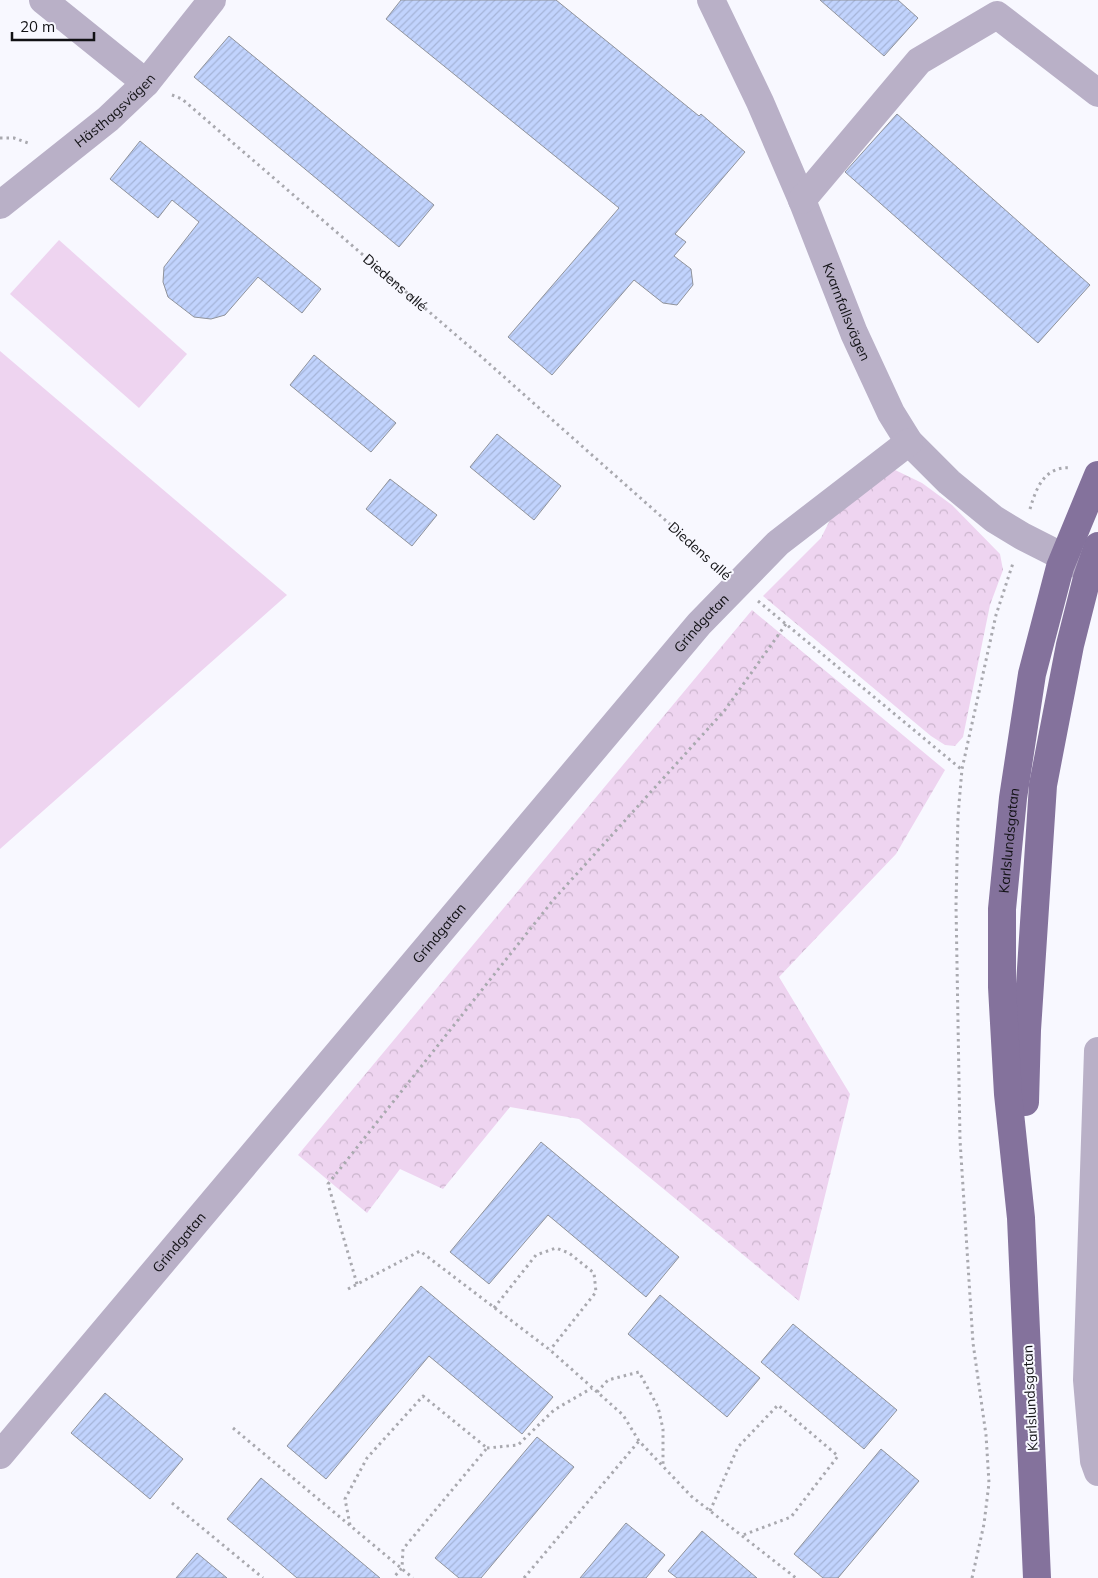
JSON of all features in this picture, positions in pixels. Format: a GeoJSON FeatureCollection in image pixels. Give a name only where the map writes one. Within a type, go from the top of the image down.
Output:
{"type":"FeatureCollection","features":[{"type":"Feature","properties":{"kind":"main road","name":"Karlslundsgatan"},"geometry":{"type":"LineString","coordinates":[[1038,1578],[1021,1218],[1006,1055],[1002,987],[1002,909],[1013,798],[1032,674],[1064,558],[1098,475]]}},
{"type":"Feature","properties":{"kind":"main road","name":"Karlslundsgatan"},"geometry":{"type":"LineString","coordinates":[[1021,1218],[1027,1030],[1043,785],[1070,645],[1095,564]]}},
{"type":"Feature","properties":{"kind":"street"},"geometry":{"type":"LineString","coordinates":[[43,0],[146,83]]}},
{"type":"Feature","properties":{"kind":"street","name":"Hästhagsvägen"},"geometry":{"type":"LineString","coordinates":[[0,205],[108,119],[146,83],[212,0]]}},
{"type":"Feature","properties":{"kind":"street","name":"Kvarnfallsvägen"},"geometry":{"type":"LineString","coordinates":[[708,3],[760,102],[802,200],[854,333],[891,413],[909,442],[949,482],[994,519],[1064,558],[1095,564]]}},
{"type":"Feature","properties":{"kind":"street"},"geometry":{"type":"LineString","coordinates":[[802,200],[919,61],[996,7],[1098,93]]}},
{"type":"Feature","properties":{"kind":"street","name":"Grindgatan"},"geometry":{"type":"LineString","coordinates":[[0,1455],[418,955],[699,624],[778,543],[909,442]]}},
{"type":"Feature","properties":{"kind":"street"},"geometry":{"type":"LineString","coordinates":[[1098,1051],[1087,1380],[1094,1461],[1098,1472]]}},
{"type":"Feature","properties":{"kind":"path","name":"Diedens allé"},"geometry":{"type":"LineString","coordinates":[[146,83],[182,99],[485,360],[736,584],[962,769]]}},
{"type":"Feature","properties":{"kind":"path"},"geometry":{"type":"LineString","coordinates":[[357,1284],[328,1184],[554,898],[725,710],[786,624]]}},
{"type":"Feature","properties":{"kind":"path"},"geometry":{"type":"LineString","coordinates":[[494,1308],[536,1255],[556,1248],[569,1253],[594,1273],[596,1292],[550,1350]]}},
{"type":"Feature","properties":{"kind":"path"},"geometry":{"type":"LineString","coordinates":[[348,1289],[420,1251],[550,1350],[623,1415],[639,1440],[691,1496],[796,1578]]}},
{"type":"Feature","properties":{"kind":"path"},"geometry":{"type":"LineString","coordinates":[[597,1392],[608,1380],[639,1372],[658,1407],[663,1429],[663,1467]]}},
{"type":"Feature","properties":{"kind":"path"},"geometry":{"type":"LineString","coordinates":[[350,1525],[345,1499],[367,1458],[423,1396],[487,1448],[518,1445],[554,1410],[592,1388]]}},
{"type":"Feature","properties":{"kind":"path"},"geometry":{"type":"LineString","coordinates":[[710,1511],[738,1447],[778,1405],[838,1456],[790,1517],[743,1535]]}},
{"type":"Feature","properties":{"kind":"path"},"geometry":{"type":"LineString","coordinates":[[233,1428],[414,1578]]}},
{"type":"Feature","properties":{"kind":"path"},"geometry":{"type":"LineString","coordinates":[[524,1578],[639,1440]]}},
{"type":"Feature","properties":{"kind":"path"},"geometry":{"type":"LineString","coordinates":[[393,1578],[402,1568],[403,1549],[487,1448]]}},
{"type":"Feature","properties":{"kind":"path"},"geometry":{"type":"LineString","coordinates":[[172,1503],[262,1578]]}},
{"type":"Feature","properties":{"kind":"green space"},"geometry":{"type":"Polygon","coordinates":[[[59,240],[187,354],[139,408],[10,294],[59,240]]]}},
{"type":"Feature","properties":{"kind":"green space"},"geometry":{"type":"Polygon","coordinates":[[[0,351],[287,595],[0,849],[0,351]]]}},
{"type":"Feature","properties":{"kind":"green space"},"geometry":{"type":"Polygon","coordinates":[[[893,469],[922,483],[952,505],[1000,554],[1003,570],[990,605],[963,737],[955,746],[945,745],[931,736],[763,596],[821,538],[832,516],[893,469]]]}},
{"type":"Feature","properties":{"kind":"green space"},"geometry":{"type":"Polygon","coordinates":[[[752,610],[945,770],[896,854],[779,977],[850,1094],[799,1301],[579,1119],[510,1107],[443,1189],[400,1169],[367,1213],[298,1155],[752,610]]]}},
{"type":"Feature","properties":{"kind":"building"},"geometry":{"type":"Polygon","coordinates":[[[401,0],[556,0],[699,116],[701,114],[745,152],[675,234],[686,242],[674,256],[691,269],[693,285],[677,305],[663,303],[634,280],[552,375],[508,337],[619,208],[386,19],[401,0]]]}},
{"type":"Feature","properties":{"kind":"building"},"geometry":{"type":"Polygon","coordinates":[[[820,0],[898,0],[918,18],[884,56],[820,0]]]}},
{"type":"Feature","properties":{"kind":"building"},"geometry":{"type":"Polygon","coordinates":[[[229,36],[434,205],[399,247],[194,77],[229,36]]]}},
{"type":"Feature","properties":{"kind":"building"},"geometry":{"type":"Polygon","coordinates":[[[897,114],[1090,285],[1038,343],[845,172],[897,114]]]}},
{"type":"Feature","properties":{"kind":"building"},"geometry":{"type":"Polygon","coordinates":[[[140,141],[321,289],[302,313],[258,277],[225,315],[211,319],[194,317],[168,297],[163,282],[164,267],[199,222],[172,200],[158,218],[110,179],[140,141]]]}},
{"type":"Feature","properties":{"kind":"building"},"geometry":{"type":"Polygon","coordinates":[[[314,355],[396,423],[371,452],[290,385],[314,355]]]}},
{"type":"Feature","properties":{"kind":"building"},"geometry":{"type":"Polygon","coordinates":[[[497,434],[561,486],[534,520],[470,467],[497,434]]]}},
{"type":"Feature","properties":{"kind":"building"},"geometry":{"type":"Polygon","coordinates":[[[390,479],[437,515],[412,546],[366,509],[390,479]]]}},
{"type":"Feature","properties":{"kind":"building"},"geometry":{"type":"Polygon","coordinates":[[[541,1142],[679,1257],[646,1297],[548,1215],[489,1284],[450,1252],[541,1142]]]}},
{"type":"Feature","properties":{"kind":"building"},"geometry":{"type":"Polygon","coordinates":[[[421,1286],[553,1397],[522,1434],[429,1356],[326,1479],[287,1446],[421,1286]]]}},
{"type":"Feature","properties":{"kind":"building"},"geometry":{"type":"Polygon","coordinates":[[[660,1295],[760,1378],[727,1417],[628,1334],[660,1295]]]}},
{"type":"Feature","properties":{"kind":"building"},"geometry":{"type":"Polygon","coordinates":[[[793,1324],[897,1410],[864,1449],[761,1362],[793,1324]]]}},
{"type":"Feature","properties":{"kind":"building"},"geometry":{"type":"Polygon","coordinates":[[[105,1393],[183,1459],[150,1499],[71,1433],[105,1393]]]}},
{"type":"Feature","properties":{"kind":"building"},"geometry":{"type":"Polygon","coordinates":[[[537,1437],[574,1467],[481,1578],[459,1578],[435,1558],[537,1437]]]}},
{"type":"Feature","properties":{"kind":"building"},"geometry":{"type":"Polygon","coordinates":[[[881,1449],[919,1481],[838,1578],[823,1578],[794,1554],[881,1449]]]}},
{"type":"Feature","properties":{"kind":"building"},"geometry":{"type":"Polygon","coordinates":[[[261,1478],[380,1578],[297,1578],[227,1519],[261,1478]]]}},
{"type":"Feature","properties":{"kind":"building"},"geometry":{"type":"Polygon","coordinates":[[[626,1523],[665,1555],[646,1578],[580,1578],[626,1523]]]}},
{"type":"Feature","properties":{"kind":"building"},"geometry":{"type":"Polygon","coordinates":[[[702,1531],[757,1578],[677,1578],[668,1571],[702,1531]]]}},
{"type":"Feature","properties":{"kind":"building"},"geometry":{"type":"Polygon","coordinates":[[[197,1553],[227,1578],[176,1578],[197,1553]]]}}]}
